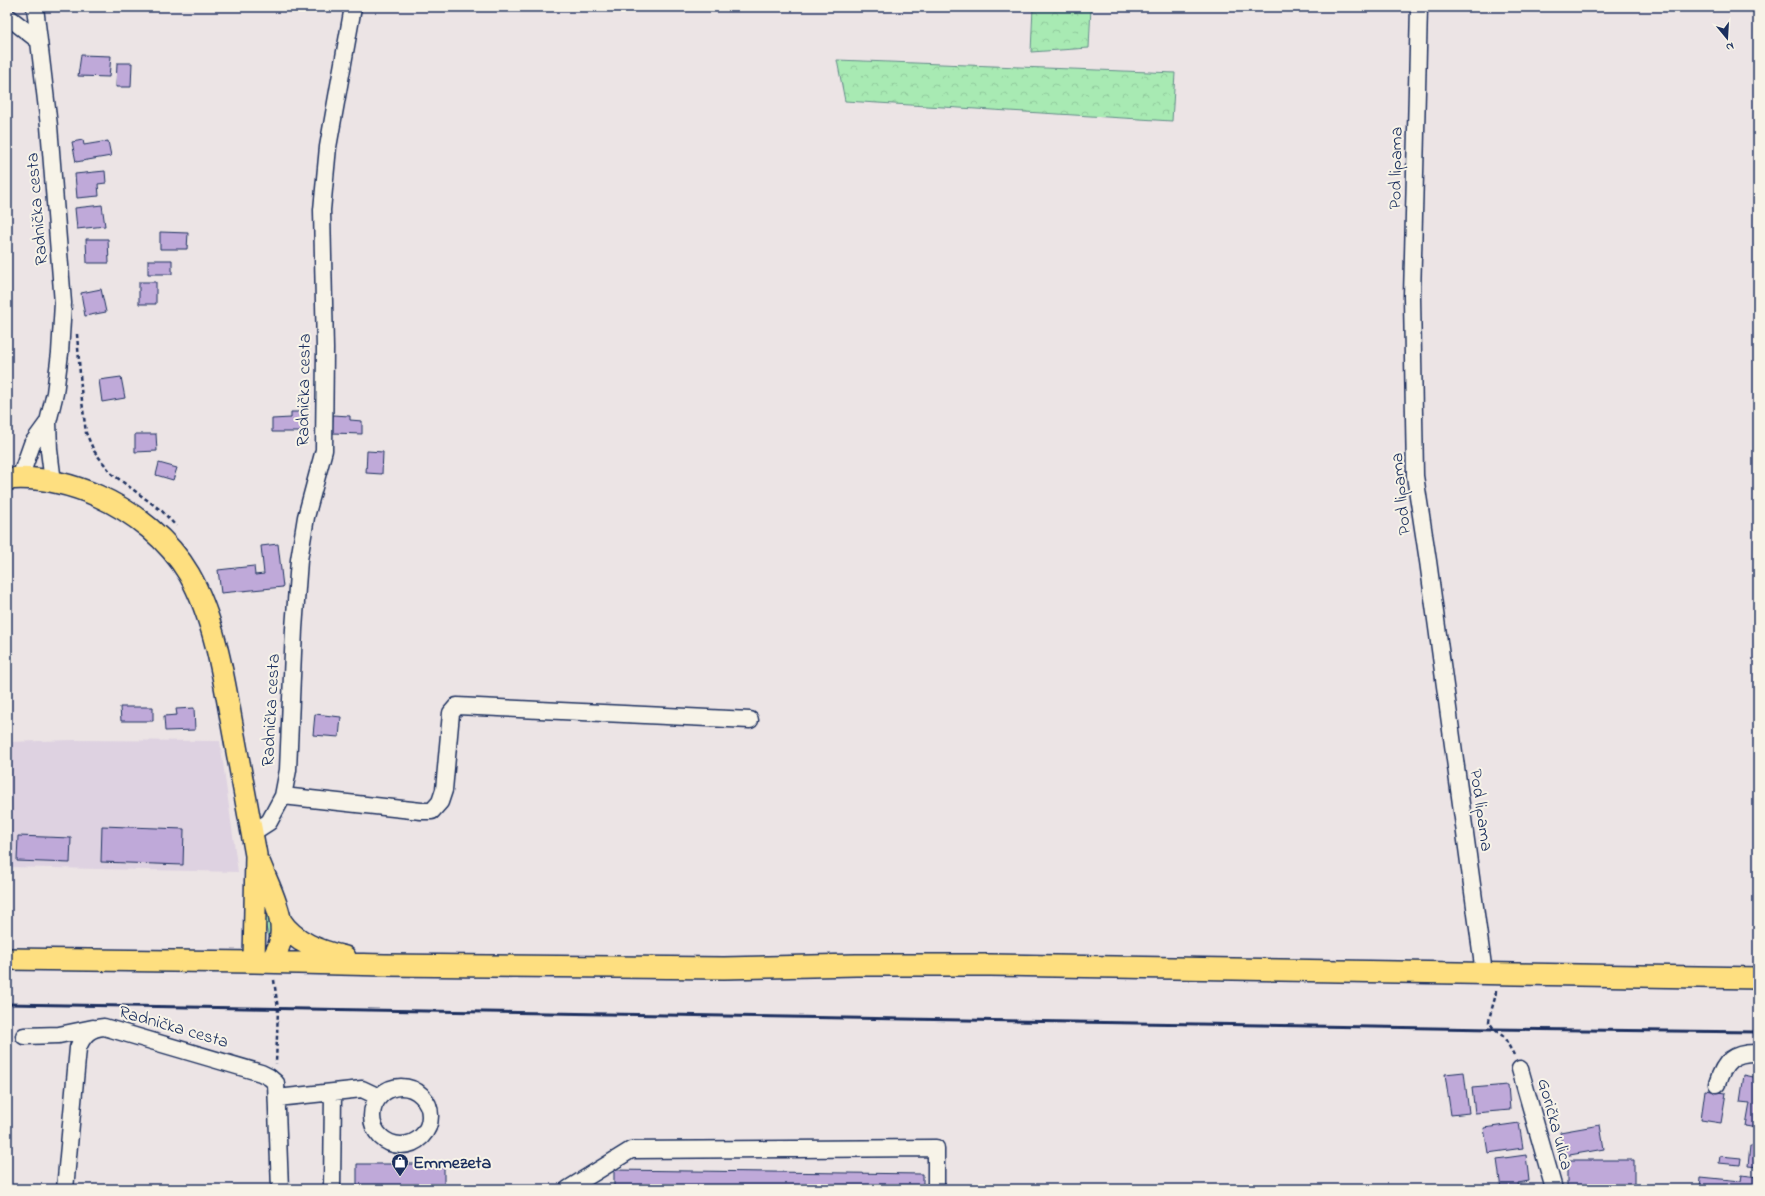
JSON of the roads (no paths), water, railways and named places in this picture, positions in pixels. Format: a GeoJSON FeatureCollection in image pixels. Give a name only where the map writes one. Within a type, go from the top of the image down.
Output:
{"type":"FeatureCollection","features":[{"type":"Feature","properties":{"kind":"main road"},"geometry":{"type":"LineString","coordinates":[[14,479],[54,482],[79,488],[118,505],[146,526],[169,547],[189,575],[203,606],[217,647],[256,855],[262,962]]}},
{"type":"Feature","properties":{"kind":"main road"},"geometry":{"type":"LineString","coordinates":[[256,855],[280,920],[282,941],[279,950],[262,962]]}},
{"type":"Feature","properties":{"kind":"main road"},"geometry":{"type":"LineString","coordinates":[[280,920],[291,934],[308,945],[339,955],[385,965]]}},
{"type":"Feature","properties":{"kind":"main road"},"geometry":{"type":"LineString","coordinates":[[7,959],[385,965],[724,968],[856,965],[990,965],[1758,978]]}},
{"type":"Feature","properties":{"kind":"street","name":"Radnička cesta"},"geometry":{"type":"LineString","coordinates":[[36,7],[49,126],[63,303],[60,353],[55,393],[48,422],[49,450],[54,482]]}},
{"type":"Feature","properties":{"kind":"street","name":"Radnička cesta"},"geometry":{"type":"LineString","coordinates":[[252,833],[269,822],[283,796],[288,770],[294,630],[299,560],[306,517],[324,450],[325,349],[322,210],[328,147],[353,7]]}},
{"type":"Feature","properties":{"kind":"street","name":"Pod lipama"},"geometry":{"type":"LineString","coordinates":[[1419,7],[1412,297],[1415,476],[1488,973]]}},
{"type":"Feature","properties":{"kind":"street"},"geometry":{"type":"LineString","coordinates":[[7,16],[40,41]]}},
{"type":"Feature","properties":{"kind":"street","name":"Radnička cesta"},"geometry":{"type":"LineString","coordinates":[[14,479],[32,444],[48,422]]}},
{"type":"Feature","properties":{"kind":"street"},"geometry":{"type":"LineString","coordinates":[[283,796],[432,811],[440,802],[444,790],[451,713],[457,706],[750,720]]}},
{"type":"Feature","properties":{"kind":"street","name":"Radnička cesta"},"geometry":{"type":"LineString","coordinates":[[65,1189],[78,1048],[86,1033],[94,1028],[104,1027],[261,1073],[269,1077],[277,1090]]}},
{"type":"Feature","properties":{"kind":"street"},"geometry":{"type":"LineString","coordinates":[[24,1036],[59,1035],[94,1028]]}},
{"type":"Feature","properties":{"kind":"street"},"geometry":{"type":"LineString","coordinates":[[59,1035],[70,1041],[78,1048]]}},
{"type":"Feature","properties":{"kind":"street"},"geometry":{"type":"LineString","coordinates":[[1716,1084],[1725,1063],[1741,1054],[1758,1053]]}},
{"type":"Feature","properties":{"kind":"street","name":"Gorička ulica"},"geometry":{"type":"LineString","coordinates":[[1520,1069],[1554,1189]]}},
{"type":"Feature","properties":{"kind":"street"},"geometry":{"type":"LineString","coordinates":[[280,1189],[277,1090],[333,1092],[362,1089],[379,1097]]}},
{"type":"Feature","properties":{"kind":"street"},"geometry":{"type":"LineString","coordinates":[[332,1189],[333,1092]]}},
{"type":"Feature","properties":{"kind":"street"},"geometry":{"type":"LineString","coordinates":[[568,1189],[632,1150],[936,1148],[936,1189]]}},
{"type":"Feature","properties":{"kind":"railway"},"geometry":{"type":"LineString","coordinates":[[7,1004],[1494,1029],[1758,1032]]}},
{"type":"Feature","properties":{"kind":"place","name":"Emmezeta"},"geometry":{"type":"Point","coordinates":[400,1177]}}]}
